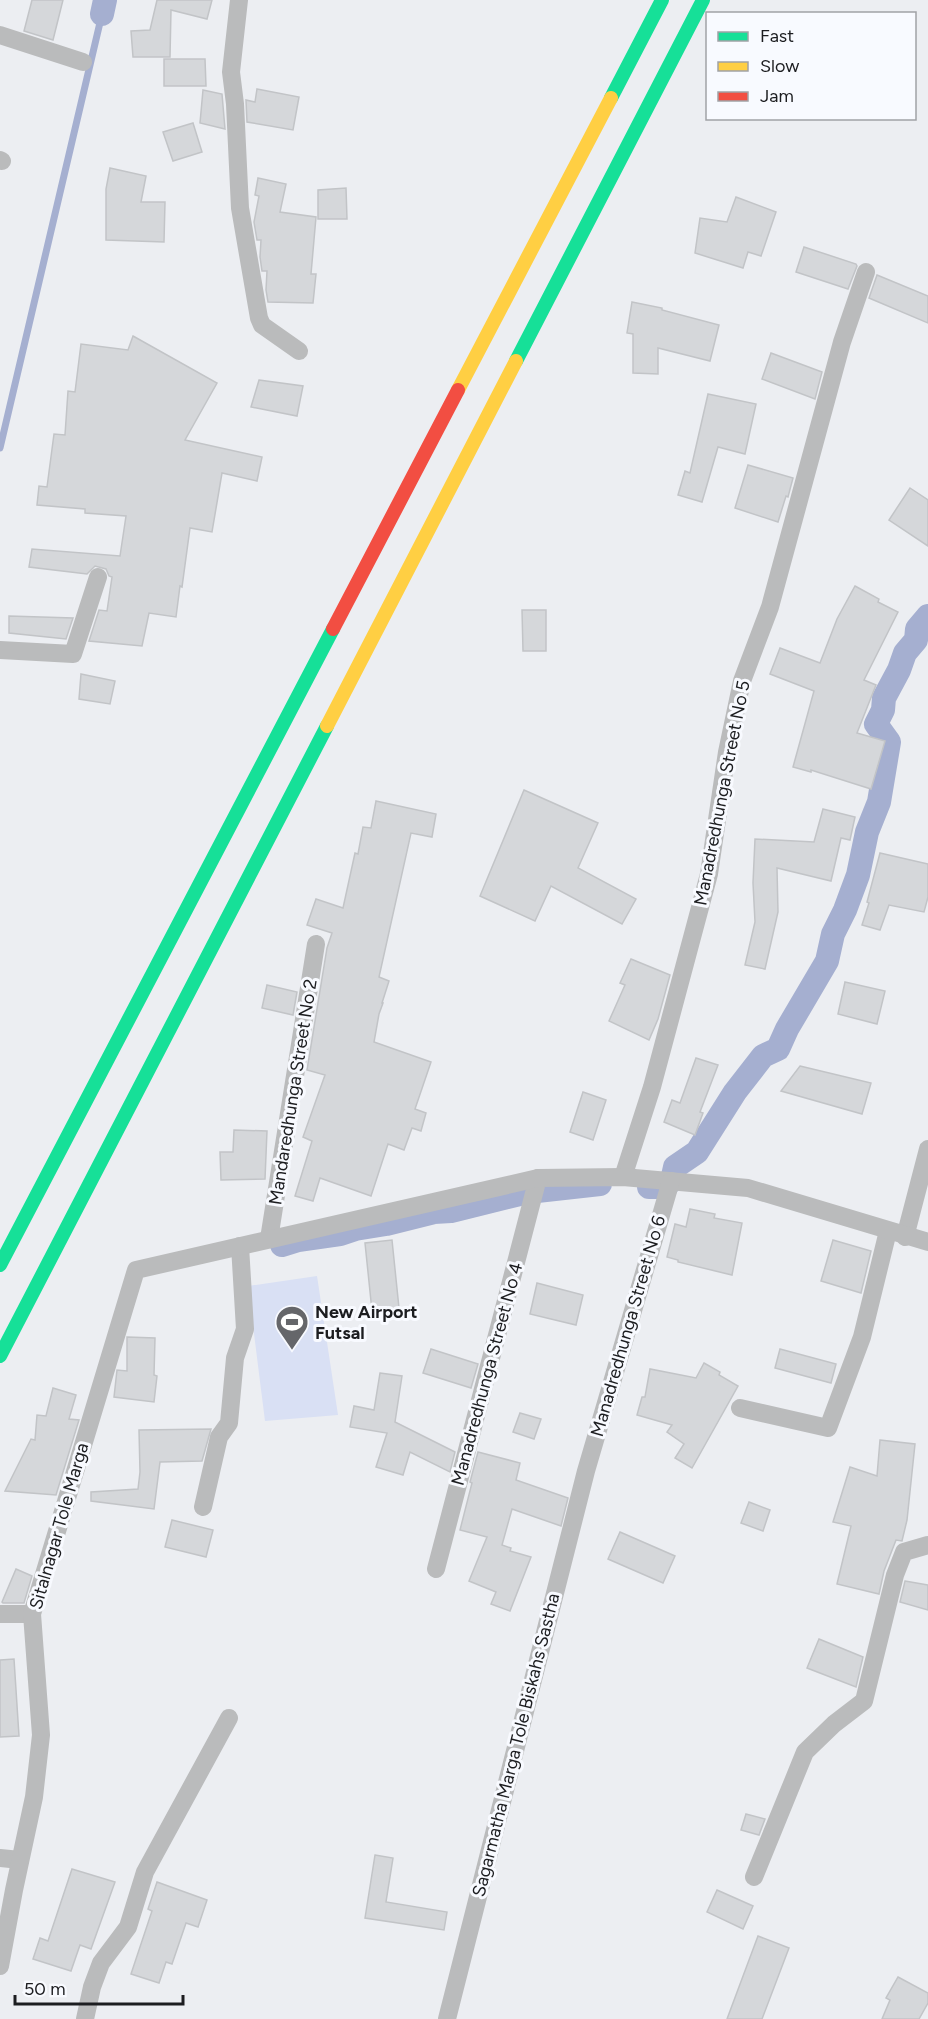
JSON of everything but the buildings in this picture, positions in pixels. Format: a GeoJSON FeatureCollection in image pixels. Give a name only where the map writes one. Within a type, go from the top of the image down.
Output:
{"type":"FeatureCollection","features":[{"type":"Feature","properties":{"kind":"street"},"geometry":{"type":"LineString","coordinates":[[239,0],[231,72],[236,104],[240,208],[262,325],[299,351]]}},
{"type":"Feature","properties":{"kind":"street"},"geometry":{"type":"LineString","coordinates":[[0,1265],[662,0]]}},
{"type":"Feature","properties":{"kind":"street"},"geometry":{"type":"LineString","coordinates":[[0,1356],[703,0]]}},
{"type":"Feature","properties":{"kind":"street"},"geometry":{"type":"LineString","coordinates":[[0,35],[83,63]]}},
{"type":"Feature","properties":{"kind":"street","name":"Manadredhunga Street No 5"},"geometry":{"type":"LineString","coordinates":[[623,1177],[652,1087],[709,874],[727,752],[742,681],[770,607],[842,342],[866,272]]}},
{"type":"Feature","properties":{"kind":"street"},"geometry":{"type":"LineString","coordinates":[[0,650],[72,654],[98,577]]}},
{"type":"Feature","properties":{"kind":"street","name":"Mandaredhunga Street No 2"},"geometry":{"type":"LineString","coordinates":[[269,1239],[316,944]]}},
{"type":"Feature","properties":{"kind":"street"},"geometry":{"type":"LineString","coordinates":[[740,1408],[828,1428],[928,1149]]}},
{"type":"Feature","properties":{"kind":"street"},"geometry":{"type":"LineString","coordinates":[[203,1507],[219,1437],[229,1424],[235,1358],[245,1329],[240,1246],[538,1178],[623,1177],[748,1188],[928,1242]]}},
{"type":"Feature","properties":{"kind":"street","name":"Manadredhunga Street No 4"},"geometry":{"type":"LineString","coordinates":[[436,1569],[538,1178]]}},
{"type":"Feature","properties":{"kind":"street","name":"Manadredhunga Street No 6"},"geometry":{"type":"LineString","coordinates":[[586,1471],[671,1181]]}},
{"type":"Feature","properties":{"kind":"street","name":"Sitalnagar Tole Marga"},"geometry":{"type":"LineString","coordinates":[[0,1966],[34,1797],[40,1735],[32,1614],[136,1270],[240,1246]]}},
{"type":"Feature","properties":{"kind":"street","name":"Sagarmatha Marga Tole Biskahs Sastha"},"geometry":{"type":"LineString","coordinates":[[447,2019],[586,1471]]}},
{"type":"Feature","properties":{"kind":"street"},"geometry":{"type":"LineString","coordinates":[[754,1877],[805,1752],[834,1724],[864,1701],[895,1575],[904,1552],[928,1545]]}},
{"type":"Feature","properties":{"kind":"street"},"geometry":{"type":"LineString","coordinates":[[0,1614],[32,1614]]}},
{"type":"Feature","properties":{"kind":"street"},"geometry":{"type":"LineString","coordinates":[[85,2019],[101,1963],[128,1927],[146,1872],[229,1718]]}},
{"type":"Feature","properties":{"kind":"street"},"geometry":{"type":"LineString","coordinates":[[0,1858],[21,1860]]}},
{"type":"Feature","properties":{"kind":"shaded area","name":"New Airport Futsal"},"geometry":{"type":"Polygon","coordinates":[[[317,1276],[338,1415],[265,1421],[248,1286],[317,1276]]]}},
{"type":"Feature","properties":{"kind":"waterway"},"geometry":{"type":"LineString","coordinates":[[102,14],[105,0]]}},
{"type":"Feature","properties":{"kind":"waterway"},"geometry":{"type":"LineString","coordinates":[[0,448],[102,14]]}},
{"type":"Feature","properties":{"kind":"waterway"},"geometry":{"type":"LineString","coordinates":[[649,1187],[666,1187],[673,1176],[675,1167],[697,1152],[735,1092],[763,1056],[778,1049],[787,1029],[827,961],[833,934],[858,875],[867,832],[879,802],[889,742],[876,724],[883,710],[884,698],[905,653],[916,640],[917,629],[928,616]]}},
{"type":"Feature","properties":{"kind":"waterway"},"geometry":{"type":"LineString","coordinates":[[282,1245],[434,1212],[451,1211],[528,1192],[600,1184]]}},
{"type":"Feature","properties":{"kind":"traffic: fast"},"geometry":{"type":"LineString","coordinates":[[611,98],[662,0]]}},
{"type":"Feature","properties":{"kind":"traffic: fast"},"geometry":{"type":"LineString","coordinates":[[516,361],[703,0]]}},
{"type":"Feature","properties":{"kind":"traffic: fast"},"geometry":{"type":"LineString","coordinates":[[0,1265],[333,629]]}},
{"type":"Feature","properties":{"kind":"traffic: fast"},"geometry":{"type":"LineString","coordinates":[[0,1356],[327,726]]}},
{"type":"Feature","properties":{"kind":"traffic: slow"},"geometry":{"type":"LineString","coordinates":[[458,390],[611,98]]}},
{"type":"Feature","properties":{"kind":"traffic: slow"},"geometry":{"type":"LineString","coordinates":[[327,726],[516,361]]}},
{"type":"Feature","properties":{"kind":"traffic: jam"},"geometry":{"type":"LineString","coordinates":[[333,629],[458,390]]}},
{"type":"Feature","properties":{"kind":"place","name":"New Airport Futsal"},"geometry":{"type":"Point","coordinates":[292,1351]}}]}
